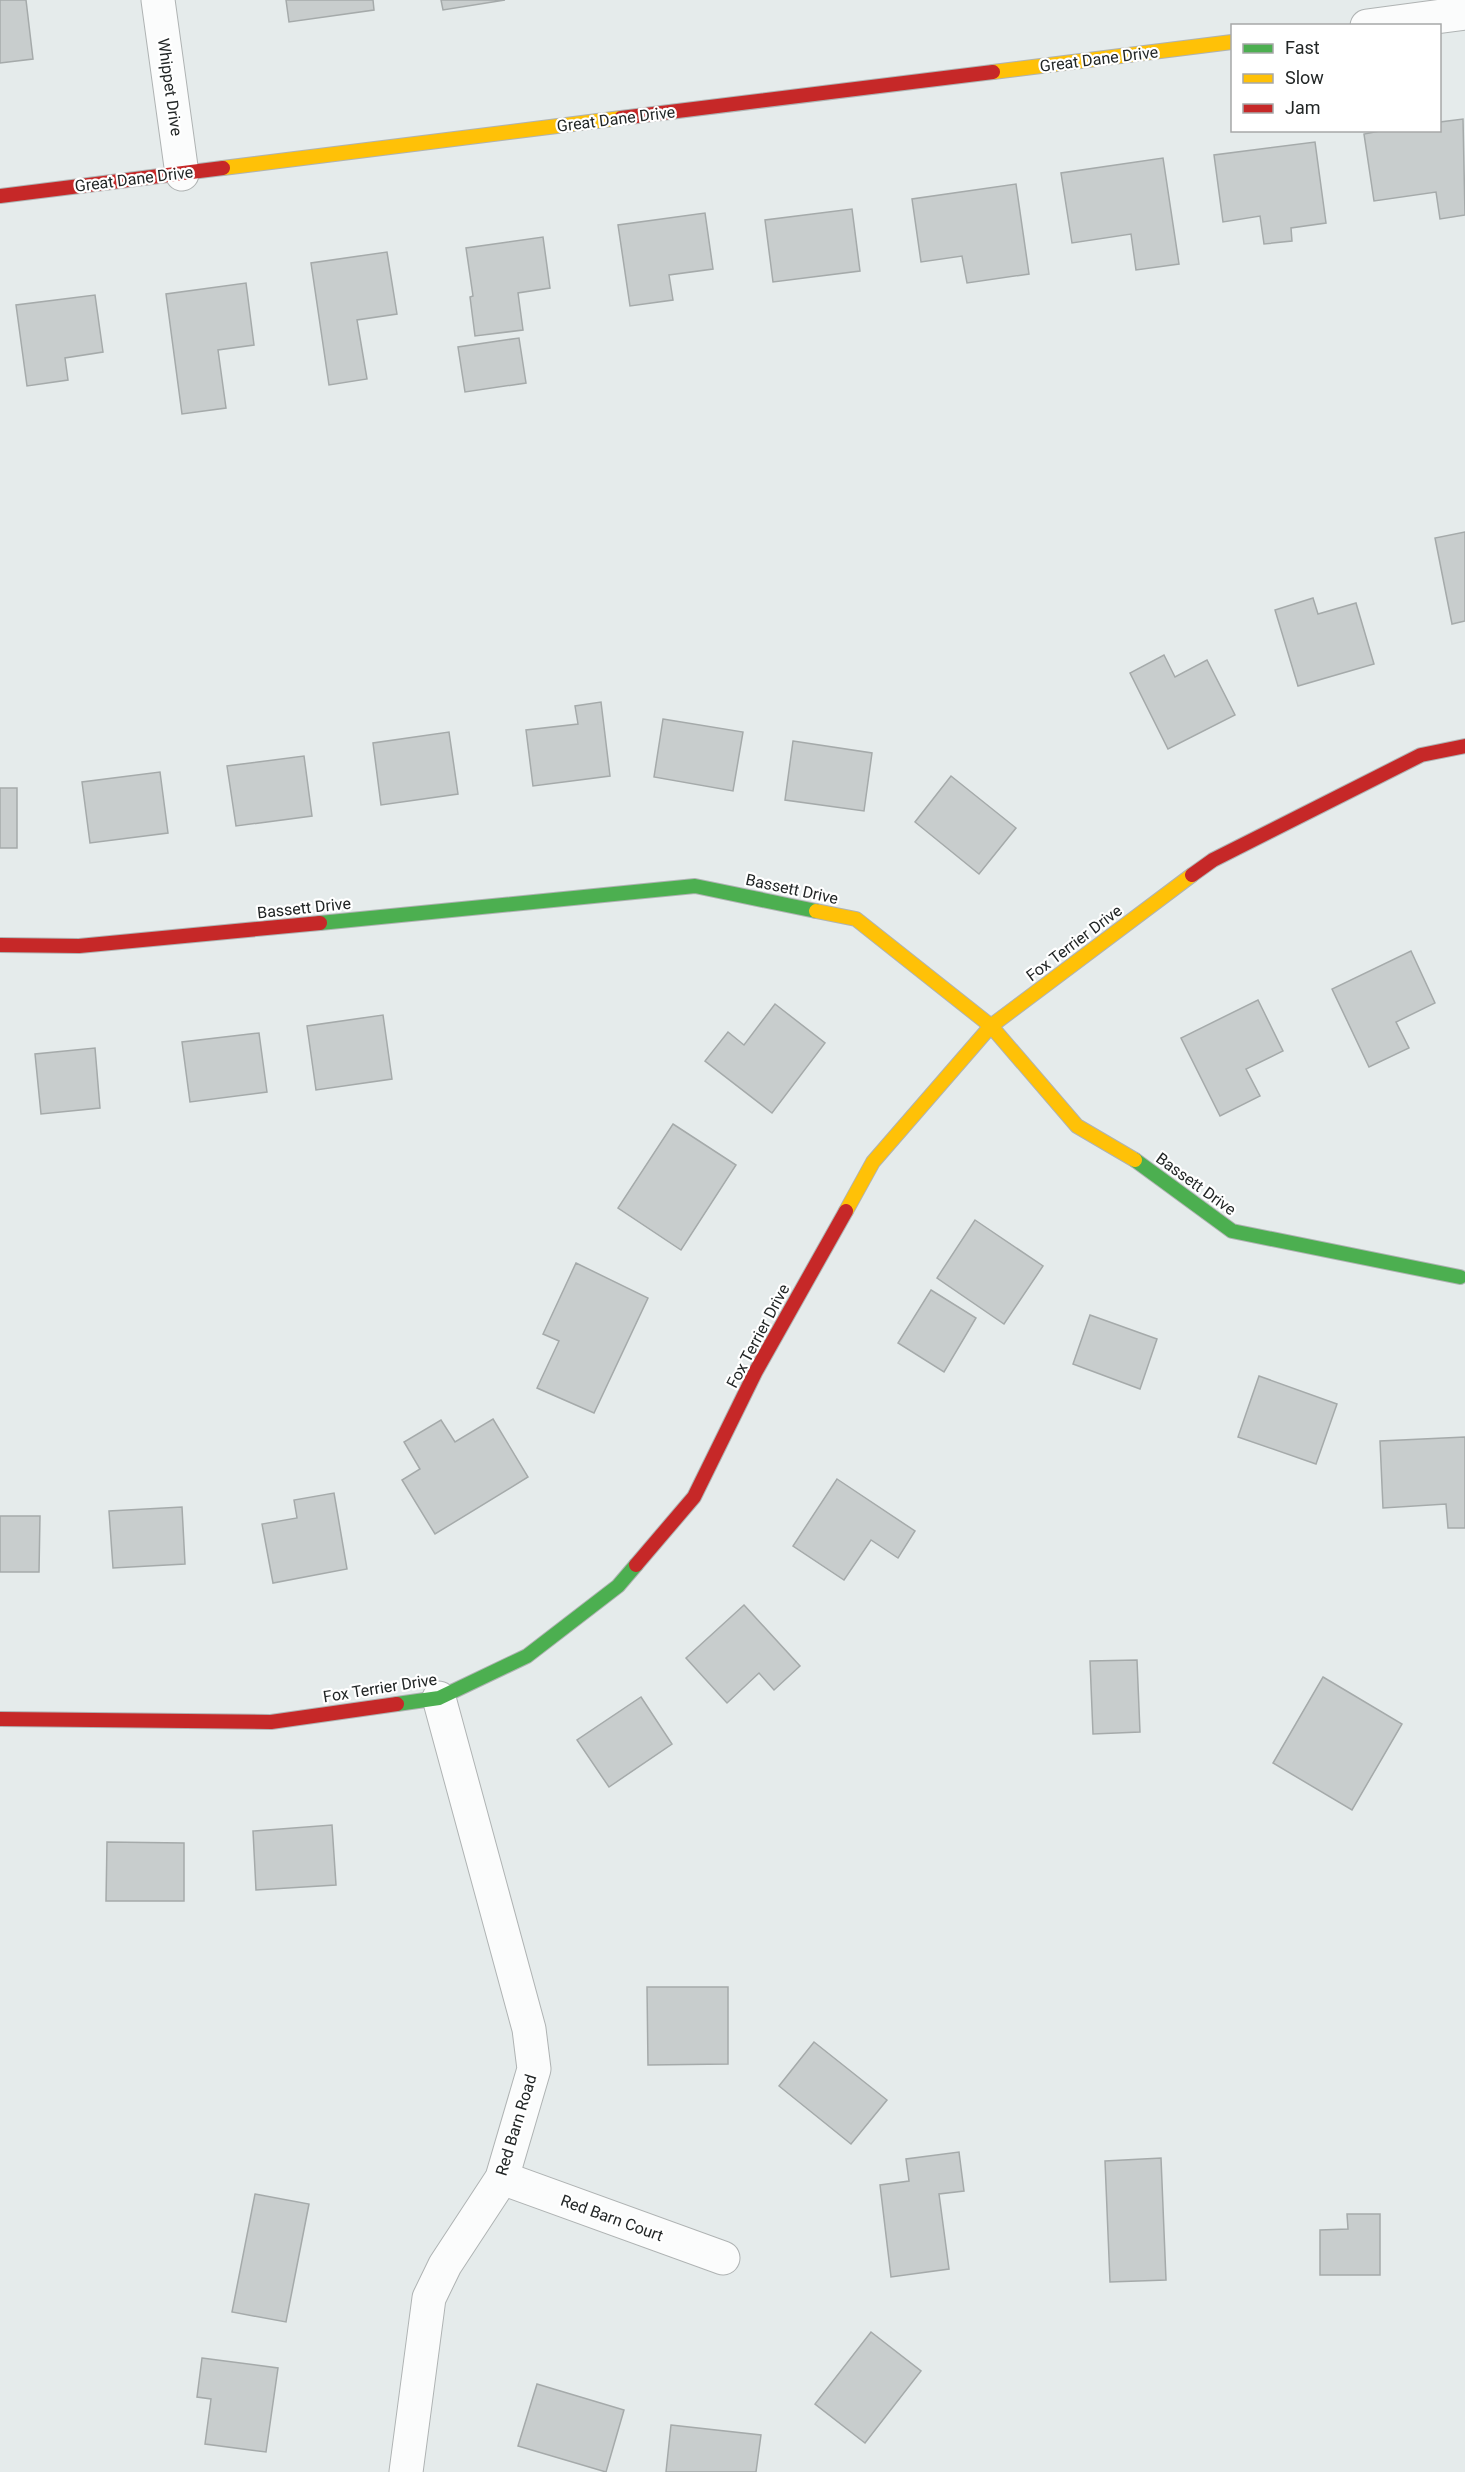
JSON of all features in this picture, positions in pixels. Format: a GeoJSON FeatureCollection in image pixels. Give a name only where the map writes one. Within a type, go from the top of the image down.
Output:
{"type":"FeatureCollection","features":[{"type":"Feature","properties":{"kind":"street","name":"Whippet Drive"},"geometry":{"type":"LineString","coordinates":[[158,0],[182,174]]}},
{"type":"Feature","properties":{"kind":"street"},"geometry":{"type":"LineString","coordinates":[[1382,24],[1465,13]]}},
{"type":"Feature","properties":{"kind":"street","name":"Great Dane Drive"},"geometry":{"type":"LineString","coordinates":[[0,196],[1231,42]]}},
{"type":"Feature","properties":{"kind":"street","name":"Fox Terrier Drive"},"geometry":{"type":"LineString","coordinates":[[0,1719],[271,1722],[439,1698],[527,1656],[618,1586],[694,1497],[756,1371],[873,1162],[991,1026],[1213,860],[1421,755],[1465,746]]}},
{"type":"Feature","properties":{"kind":"street","name":"Bassett Drive"},"geometry":{"type":"LineString","coordinates":[[0,945],[79,946],[695,886],[856,919],[991,1026],[1077,1126],[1125,1153],[1232,1231],[1460,1277]]}},
{"type":"Feature","properties":{"kind":"street","name":"Red Barn Road"},"geometry":{"type":"LineString","coordinates":[[406,2472],[429,2298],[445,2265],[502,2178],[534,2069],[530,2039],[439,1698]]}},
{"type":"Feature","properties":{"kind":"street","name":"Red Barn Court"},"geometry":{"type":"LineString","coordinates":[[502,2178],[723,2258]]}},
{"type":"Feature","properties":{"kind":"building"},"geometry":{"type":"Polygon","coordinates":[[[0,0],[26,0],[33,59],[0,63],[0,0]]]}},
{"type":"Feature","properties":{"kind":"building"},"geometry":{"type":"Polygon","coordinates":[[[286,0],[373,0],[374,10],[289,22],[286,0]]]}},
{"type":"Feature","properties":{"kind":"building"},"geometry":{"type":"Polygon","coordinates":[[[441,0],[505,0],[443,10],[441,0]]]}},
{"type":"Feature","properties":{"kind":"building"},"geometry":{"type":"Polygon","coordinates":[[[1463,119],[1465,215],[1440,219],[1436,192],[1374,201],[1364,134],[1441,132],[1441,122],[1463,119]]]}},
{"type":"Feature","properties":{"kind":"building"},"geometry":{"type":"Polygon","coordinates":[[[1315,142],[1326,223],[1291,228],[1292,241],[1264,244],[1260,216],[1223,222],[1214,155],[1315,142]]]}},
{"type":"Feature","properties":{"kind":"building"},"geometry":{"type":"Polygon","coordinates":[[[1163,158],[1179,264],[1136,270],[1131,234],[1072,243],[1061,173],[1163,158]]]}},
{"type":"Feature","properties":{"kind":"building"},"geometry":{"type":"Polygon","coordinates":[[[1016,184],[1029,274],[967,283],[962,256],[921,262],[912,199],[1016,184]]]}},
{"type":"Feature","properties":{"kind":"building"},"geometry":{"type":"Polygon","coordinates":[[[852,209],[860,271],[773,282],[765,220],[852,209]]]}},
{"type":"Feature","properties":{"kind":"building"},"geometry":{"type":"Polygon","coordinates":[[[705,213],[713,269],[669,275],[673,300],[630,306],[618,225],[705,213]]]}},
{"type":"Feature","properties":{"kind":"building"},"geometry":{"type":"Polygon","coordinates":[[[543,237],[550,288],[518,293],[523,330],[475,336],[470,297],[473,296],[466,248],[543,237]]]}},
{"type":"Feature","properties":{"kind":"building"},"geometry":{"type":"Polygon","coordinates":[[[387,252],[397,314],[357,320],[367,379],[329,385],[311,263],[387,252]]]}},
{"type":"Feature","properties":{"kind":"building"},"geometry":{"type":"Polygon","coordinates":[[[246,283],[254,345],[218,350],[226,408],[182,414],[166,294],[246,283]]]}},
{"type":"Feature","properties":{"kind":"building"},"geometry":{"type":"Polygon","coordinates":[[[95,295],[103,352],[65,358],[68,380],[27,386],[16,305],[95,295]]]}},
{"type":"Feature","properties":{"kind":"building"},"geometry":{"type":"Polygon","coordinates":[[[519,338],[526,383],[465,392],[458,347],[519,338]]]}},
{"type":"Feature","properties":{"kind":"building"},"geometry":{"type":"Polygon","coordinates":[[[1465,532],[1465,621],[1452,624],[1435,538],[1465,532]]]}},
{"type":"Feature","properties":{"kind":"building"},"geometry":{"type":"Polygon","coordinates":[[[1313,598],[1318,614],[1356,603],[1374,664],[1298,686],[1275,610],[1313,598]]]}},
{"type":"Feature","properties":{"kind":"building"},"geometry":{"type":"Polygon","coordinates":[[[1164,655],[1175,677],[1207,660],[1235,715],[1168,749],[1130,673],[1164,655]]]}},
{"type":"Feature","properties":{"kind":"building"},"geometry":{"type":"Polygon","coordinates":[[[601,702],[610,776],[533,786],[526,730],[578,724],[575,706],[601,702]]]}},
{"type":"Feature","properties":{"kind":"building"},"geometry":{"type":"Polygon","coordinates":[[[663,719],[743,732],[733,791],[654,777],[663,719]]]}},
{"type":"Feature","properties":{"kind":"building"},"geometry":{"type":"Polygon","coordinates":[[[449,732],[458,794],[381,805],[373,743],[449,732]]]}},
{"type":"Feature","properties":{"kind":"building"},"geometry":{"type":"Polygon","coordinates":[[[793,741],[872,753],[864,811],[785,800],[793,741]]]}},
{"type":"Feature","properties":{"kind":"building"},"geometry":{"type":"Polygon","coordinates":[[[304,756],[312,816],[236,826],[227,766],[304,756]]]}},
{"type":"Feature","properties":{"kind":"building"},"geometry":{"type":"Polygon","coordinates":[[[160,772],[168,833],[90,843],[82,782],[160,772]]]}},
{"type":"Feature","properties":{"kind":"building"},"geometry":{"type":"Polygon","coordinates":[[[951,776],[1016,828],[979,874],[915,822],[951,776]]]}},
{"type":"Feature","properties":{"kind":"building"},"geometry":{"type":"Polygon","coordinates":[[[0,788],[17,788],[17,848],[0,848],[0,788]]]}},
{"type":"Feature","properties":{"kind":"building"},"geometry":{"type":"Polygon","coordinates":[[[1411,951],[1435,1003],[1396,1022],[1409,1048],[1369,1067],[1332,989],[1411,951]]]}},
{"type":"Feature","properties":{"kind":"building"},"geometry":{"type":"Polygon","coordinates":[[[1258,1000],[1283,1051],[1246,1069],[1260,1096],[1220,1116],[1181,1038],[1258,1000]]]}},
{"type":"Feature","properties":{"kind":"building"},"geometry":{"type":"Polygon","coordinates":[[[775,1004],[825,1043],[772,1113],[705,1061],[728,1032],[744,1045],[775,1004]]]}},
{"type":"Feature","properties":{"kind":"building"},"geometry":{"type":"Polygon","coordinates":[[[383,1015],[392,1079],[316,1090],[307,1026],[383,1015]]]}},
{"type":"Feature","properties":{"kind":"building"},"geometry":{"type":"Polygon","coordinates":[[[259,1033],[267,1092],[190,1102],[182,1042],[259,1033]]]}},
{"type":"Feature","properties":{"kind":"building"},"geometry":{"type":"Polygon","coordinates":[[[95,1048],[100,1108],[41,1114],[35,1054],[95,1048]]]}},
{"type":"Feature","properties":{"kind":"building"},"geometry":{"type":"Polygon","coordinates":[[[673,1124],[736,1165],[681,1250],[618,1208],[673,1124]]]}},
{"type":"Feature","properties":{"kind":"building"},"geometry":{"type":"Polygon","coordinates":[[[975,1220],[1043,1266],[1004,1324],[937,1278],[975,1220]]]}},
{"type":"Feature","properties":{"kind":"building"},"geometry":{"type":"Polygon","coordinates":[[[576,1263],[648,1298],[594,1413],[537,1388],[559,1341],[543,1334],[576,1263]]]}},
{"type":"Feature","properties":{"kind":"building"},"geometry":{"type":"Polygon","coordinates":[[[931,1290],[976,1318],[944,1372],[898,1343],[931,1290]]]}},
{"type":"Feature","properties":{"kind":"building"},"geometry":{"type":"Polygon","coordinates":[[[1090,1315],[1157,1339],[1140,1389],[1073,1364],[1090,1315]]]}},
{"type":"Feature","properties":{"kind":"building"},"geometry":{"type":"Polygon","coordinates":[[[1259,1376],[1337,1404],[1316,1464],[1238,1437],[1259,1376]]]}},
{"type":"Feature","properties":{"kind":"building"},"geometry":{"type":"Polygon","coordinates":[[[493,1419],[528,1477],[435,1534],[402,1480],[420,1469],[404,1442],[441,1420],[455,1442],[493,1419]]]}},
{"type":"Feature","properties":{"kind":"building"},"geometry":{"type":"Polygon","coordinates":[[[1465,1437],[1465,1528],[1448,1528],[1446,1504],[1383,1508],[1380,1441],[1465,1437]]]}},
{"type":"Feature","properties":{"kind":"building"},"geometry":{"type":"Polygon","coordinates":[[[837,1479],[915,1531],[898,1558],[871,1540],[844,1580],[793,1546],[837,1479]]]}},
{"type":"Feature","properties":{"kind":"building"},"geometry":{"type":"Polygon","coordinates":[[[334,1493],[347,1569],[273,1583],[262,1524],[297,1518],[294,1500],[334,1493]]]}},
{"type":"Feature","properties":{"kind":"building"},"geometry":{"type":"Polygon","coordinates":[[[182,1507],[185,1564],[113,1568],[109,1511],[182,1507]]]}},
{"type":"Feature","properties":{"kind":"building"},"geometry":{"type":"Polygon","coordinates":[[[0,1516],[40,1516],[39,1572],[0,1572],[0,1516]]]}},
{"type":"Feature","properties":{"kind":"building"},"geometry":{"type":"Polygon","coordinates":[[[744,1605],[800,1666],[774,1690],[759,1673],[727,1703],[686,1658],[744,1605]]]}},
{"type":"Feature","properties":{"kind":"building"},"geometry":{"type":"Polygon","coordinates":[[[1137,1660],[1140,1732],[1093,1734],[1090,1661],[1137,1660]]]}},
{"type":"Feature","properties":{"kind":"building"},"geometry":{"type":"Polygon","coordinates":[[[1323,1677],[1402,1724],[1352,1810],[1273,1763],[1323,1677]]]}},
{"type":"Feature","properties":{"kind":"building"},"geometry":{"type":"Polygon","coordinates":[[[641,1697],[672,1744],[609,1787],[577,1740],[641,1697]]]}},
{"type":"Feature","properties":{"kind":"building"},"geometry":{"type":"Polygon","coordinates":[[[332,1825],[336,1885],[256,1890],[253,1831],[332,1825]]]}},
{"type":"Feature","properties":{"kind":"building"},"geometry":{"type":"Polygon","coordinates":[[[107,1842],[184,1843],[184,1901],[106,1901],[107,1842]]]}},
{"type":"Feature","properties":{"kind":"building"},"geometry":{"type":"Polygon","coordinates":[[[647,1987],[728,1987],[728,2064],[648,2065],[647,1987]]]}},
{"type":"Feature","properties":{"kind":"building"},"geometry":{"type":"Polygon","coordinates":[[[814,2042],[887,2100],[851,2144],[779,2086],[814,2042]]]}},
{"type":"Feature","properties":{"kind":"building"},"geometry":{"type":"Polygon","coordinates":[[[959,2152],[964,2191],[939,2194],[949,2269],[891,2277],[880,2185],[909,2181],[906,2159],[959,2152]]]}},
{"type":"Feature","properties":{"kind":"building"},"geometry":{"type":"Polygon","coordinates":[[[1161,2158],[1166,2280],[1110,2282],[1105,2161],[1161,2158]]]}},
{"type":"Feature","properties":{"kind":"building"},"geometry":{"type":"Polygon","coordinates":[[[255,2194],[309,2204],[286,2322],[232,2312],[255,2194]]]}},
{"type":"Feature","properties":{"kind":"building"},"geometry":{"type":"Polygon","coordinates":[[[1347,2214],[1380,2214],[1380,2275],[1320,2275],[1320,2230],[1348,2229],[1347,2214]]]}},
{"type":"Feature","properties":{"kind":"building"},"geometry":{"type":"Polygon","coordinates":[[[871,2332],[921,2371],[865,2443],[815,2404],[871,2332]]]}},
{"type":"Feature","properties":{"kind":"building"},"geometry":{"type":"Polygon","coordinates":[[[202,2358],[278,2368],[266,2452],[205,2444],[211,2399],[197,2397],[202,2358]]]}},
{"type":"Feature","properties":{"kind":"building"},"geometry":{"type":"Polygon","coordinates":[[[537,2384],[624,2410],[606,2472],[518,2446],[537,2384]]]}},
{"type":"Feature","properties":{"kind":"building"},"geometry":{"type":"Polygon","coordinates":[[[671,2425],[761,2435],[756,2472],[666,2472],[671,2425]]]}},
{"type":"Feature","properties":{"kind":"traffic: fast"},"geometry":{"type":"LineString","coordinates":[[320,923],[695,886],[816,911]]}},
{"type":"Feature","properties":{"kind":"traffic: fast"},"geometry":{"type":"LineString","coordinates":[[1135,1160],[1232,1231],[1460,1277]]}},
{"type":"Feature","properties":{"kind":"traffic: fast"},"geometry":{"type":"LineString","coordinates":[[397,1704],[439,1698],[527,1656],[618,1586],[636,1565]]}},
{"type":"Feature","properties":{"kind":"traffic: slow"},"geometry":{"type":"LineString","coordinates":[[993,72],[1231,42]]}},
{"type":"Feature","properties":{"kind":"traffic: slow"},"geometry":{"type":"LineString","coordinates":[[223,168],[621,118]]}},
{"type":"Feature","properties":{"kind":"traffic: slow"},"geometry":{"type":"LineString","coordinates":[[846,1211],[873,1162],[991,1026],[1192,875]]}},
{"type":"Feature","properties":{"kind":"traffic: slow"},"geometry":{"type":"LineString","coordinates":[[816,911],[856,919],[991,1026],[1077,1126],[1135,1160]]}},
{"type":"Feature","properties":{"kind":"traffic: jam"},"geometry":{"type":"LineString","coordinates":[[621,118],[993,72]]}},
{"type":"Feature","properties":{"kind":"traffic: jam"},"geometry":{"type":"LineString","coordinates":[[0,196],[223,168]]}},
{"type":"Feature","properties":{"kind":"traffic: jam"},"geometry":{"type":"LineString","coordinates":[[1192,875],[1213,860],[1421,755],[1465,746]]}},
{"type":"Feature","properties":{"kind":"traffic: jam"},"geometry":{"type":"LineString","coordinates":[[0,945],[79,946],[320,923]]}},
{"type":"Feature","properties":{"kind":"traffic: jam"},"geometry":{"type":"LineString","coordinates":[[636,1565],[694,1497],[756,1371],[846,1211]]}},
{"type":"Feature","properties":{"kind":"traffic: jam"},"geometry":{"type":"LineString","coordinates":[[0,1719],[271,1722],[397,1704]]}}]}
